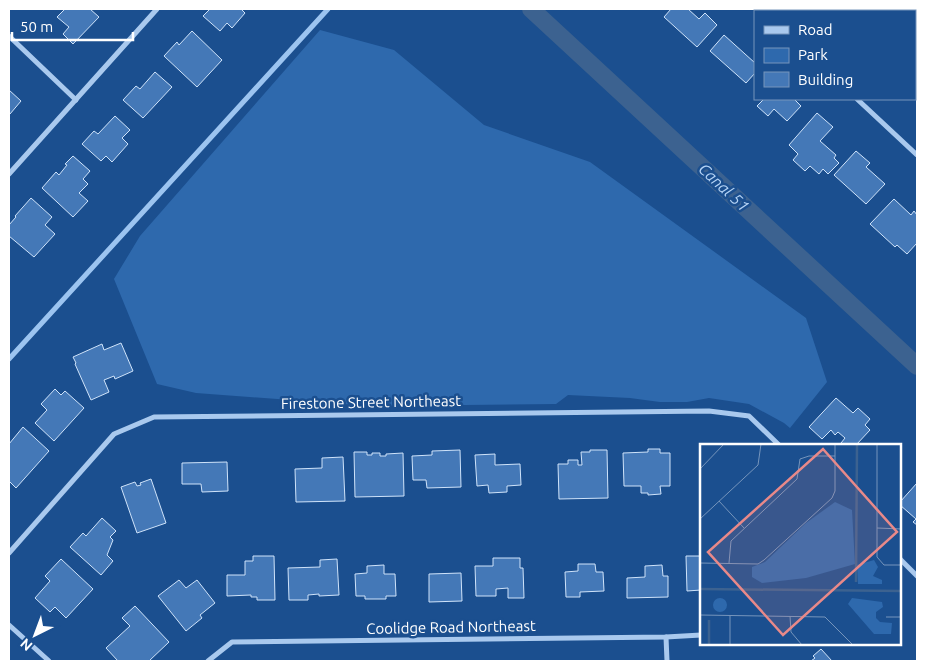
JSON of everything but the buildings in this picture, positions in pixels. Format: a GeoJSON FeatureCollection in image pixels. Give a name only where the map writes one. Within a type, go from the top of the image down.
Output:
{"type":"FeatureCollection","features":[{"type":"Feature","properties":{"kind":"street"},"geometry":{"type":"LineString","coordinates":[[9,174],[157,9]]}},
{"type":"Feature","properties":{"kind":"street"},"geometry":{"type":"LineString","coordinates":[[9,36],[76,100]]}},
{"type":"Feature","properties":{"kind":"street"},"geometry":{"type":"LineString","coordinates":[[858,100],[917,155]]}},
{"type":"Feature","properties":{"kind":"street","name":"Firestone Street Northeast"},"geometry":{"type":"LineString","coordinates":[[9,553],[114,434],[154,417],[708,411],[749,416],[778,444]]}},
{"type":"Feature","properties":{"kind":"street"},"geometry":{"type":"LineString","coordinates":[[901,560],[917,576]]}},
{"type":"Feature","properties":{"kind":"street"},"geometry":{"type":"LineString","coordinates":[[9,625],[49,661]]}},
{"type":"Feature","properties":{"kind":"street","name":"Coolidge Road Northeast"},"geometry":{"type":"LineString","coordinates":[[208,661],[232,642],[666,637],[700,634]]}},
{"type":"Feature","properties":{"kind":"street"},"geometry":{"type":"LineString","coordinates":[[666,637],[666,661]]}},
{"type":"Feature","properties":{"kind":"green space"},"geometry":{"type":"Polygon","coordinates":[[[320,30],[394,50],[484,125],[590,162],[806,318],[827,382],[790,428],[749,404],[709,398],[687,402],[660,402],[630,398],[568,395],[556,404],[371,406],[196,393],[157,384],[114,279],[140,236],[320,30]]]}},
{"type":"Feature","properties":{"kind":"waterway"},"geometry":{"type":"LineString","coordinates":[[9,359],[328,9]]}},
{"type":"Feature","properties":{"kind":"waterway","name":"Canal 51"},"geometry":{"type":"LineString","coordinates":[[531,9],[917,366]]}}]}
